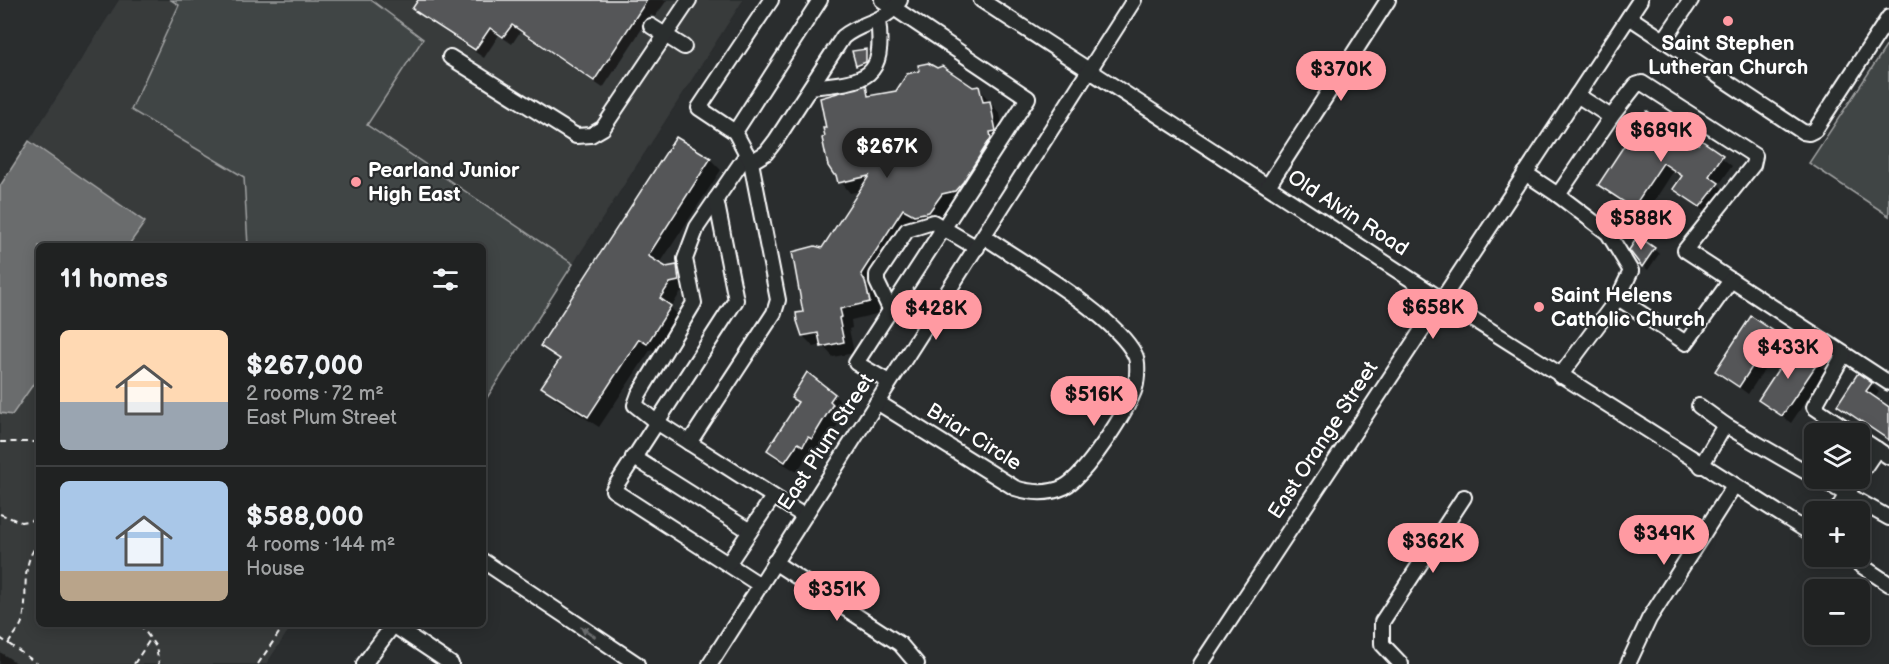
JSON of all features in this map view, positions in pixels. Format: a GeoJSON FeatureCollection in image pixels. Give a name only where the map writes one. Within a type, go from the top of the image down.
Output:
{"type":"FeatureCollection","features":[{"type":"Feature","properties":{"kind":"street"},"geometry":{"type":"LineString","coordinates":[[450,57],[576,136],[591,135],[603,128],[689,0]]}},
{"type":"Feature","properties":{"kind":"street"},"geometry":{"type":"LineString","coordinates":[[689,443],[774,313],[778,300],[749,158],[735,132],[699,108],[771,0]]}},
{"type":"Feature","properties":{"kind":"street"},"geometry":{"type":"LineString","coordinates":[[735,132],[820,0]]}},
{"type":"Feature","properties":{"kind":"street"},"geometry":{"type":"LineString","coordinates":[[882,0],[898,4],[1028,98],[856,363],[889,382]]}},
{"type":"Feature","properties":{"kind":"street","name":"Old Alvin Road"},"geometry":{"type":"LineString","coordinates":[[981,0],[1560,376],[1804,529]]}},
{"type":"Feature","properties":{"kind":"street","name":"East Plum Street"},"geometry":{"type":"LineString","coordinates":[[710,664],[889,382],[981,243],[1134,0]]}},
{"type":"Feature","properties":{"kind":"street"},"geometry":{"type":"LineString","coordinates":[[1268,186],[1388,0]]}},
{"type":"Feature","properties":{"kind":"street","name":"East Orange Street"},"geometry":{"type":"LineString","coordinates":[[1201,664],[1640,0]]}},
{"type":"Feature","properties":{"kind":"street"},"geometry":{"type":"LineString","coordinates":[[1664,40],[1691,0]]}},
{"type":"Feature","properties":{"kind":"street"},"geometry":{"type":"LineString","coordinates":[[804,516],[655,421],[636,405],[639,394],[691,312],[694,303],[685,259],[697,227],[749,158],[766,153],[843,37],[854,28],[886,17],[898,4]]}},
{"type":"Feature","properties":{"kind":"street"},"geometry":{"type":"LineString","coordinates":[[1629,17],[1803,132],[1809,133],[1815,130],[1889,17]]}},
{"type":"Feature","properties":{"kind":"street"},"geometry":{"type":"LineString","coordinates":[[811,87],[854,82],[868,74],[880,56],[878,20]]}},
{"type":"Feature","properties":{"kind":"street"},"geometry":{"type":"LineString","coordinates":[[651,26],[684,47]]}},
{"type":"Feature","properties":{"kind":"street"},"geometry":{"type":"LineString","coordinates":[[1558,195],[1611,117],[1636,85],[1642,83],[1755,156],[1753,165],[1685,250],[1889,383]]}},
{"type":"Feature","properties":{"kind":"street"},"geometry":{"type":"LineString","coordinates":[[1577,95],[1611,117]]}},
{"type":"Feature","properties":{"kind":"street"},"geometry":{"type":"LineString","coordinates":[[1525,173],[1608,233],[1631,271],[1618,298],[1560,376]]}},
{"type":"Feature","properties":{"kind":"street"},"geometry":{"type":"LineString","coordinates":[[716,199],[736,300],[704,353],[655,421],[612,490],[760,585]]}},
{"type":"Feature","properties":{"kind":"street"},"geometry":{"type":"LineString","coordinates":[[890,309],[877,282],[877,275],[907,230],[933,222],[945,227]]}},
{"type":"Feature","properties":{"kind":"street","name":"Briar Circle"},"geometry":{"type":"LineString","coordinates":[[877,402],[1015,488],[1035,494],[1064,487],[1090,464],[1134,391],[1137,358],[1124,336],[1098,314],[981,243],[945,227]]}},
{"type":"Feature","properties":{"kind":"street"},"geometry":{"type":"LineString","coordinates":[[1618,298],[1686,343],[1731,280]]}},
{"type":"Feature","properties":{"kind":"street"},"geometry":{"type":"LineString","coordinates":[[1838,423],[1814,407],[1845,354]]}},
{"type":"Feature","properties":{"kind":"street"},"geometry":{"type":"LineString","coordinates":[[1699,406],[1725,425],[1804,471]]}},
{"type":"Feature","properties":{"kind":"street"},"geometry":{"type":"LineString","coordinates":[[1701,466],[1725,425]]}},
{"type":"Feature","properties":{"kind":"street"},"geometry":{"type":"LineString","coordinates":[[1870,445],[1889,457]]}},
{"type":"Feature","properties":{"kind":"street"},"geometry":{"type":"LineString","coordinates":[[1870,458],[1876,449]]}},
{"type":"Feature","properties":{"kind":"street"},"geometry":{"type":"LineString","coordinates":[[633,457],[750,531]]}},
{"type":"Feature","properties":{"kind":"street"},"geometry":{"type":"LineString","coordinates":[[1628,664],[1649,619],[1733,486]]}},
{"type":"Feature","properties":{"kind":"street"},"geometry":{"type":"LineString","coordinates":[[1836,489],[1889,518]]}},
{"type":"Feature","properties":{"kind":"street"},"geometry":{"type":"LineString","coordinates":[[1842,501],[1850,489]]}},
{"type":"Feature","properties":{"kind":"street"},"geometry":{"type":"LineString","coordinates":[[728,564],[773,497]]}},
{"type":"Feature","properties":{"kind":"street"},"geometry":{"type":"LineString","coordinates":[[1401,664],[1382,644],[1382,622],[1464,497]]}},
{"type":"Feature","properties":{"kind":"street"},"geometry":{"type":"LineString","coordinates":[[774,562],[900,644],[917,664]]}},
{"type":"Feature","properties":{"kind":"street"},"geometry":{"type":"LineString","coordinates":[[486,563],[637,664]]}},
{"type":"Feature","properties":{"kind":"street"},"geometry":{"type":"LineString","coordinates":[[1864,567],[1889,584]]}},
{"type":"Feature","properties":{"kind":"street"},"geometry":{"type":"LineString","coordinates":[[364,664],[392,627]]}},
{"type":"Feature","properties":{"kind":"street"},"geometry":{"type":"LineString","coordinates":[[396,627],[451,664]]}},
{"type":"Feature","properties":{"kind":"path"},"geometry":{"type":"LineString","coordinates":[[0,442],[36,442]]}},
{"type":"Feature","properties":{"kind":"path"},"geometry":{"type":"LineString","coordinates":[[0,514],[21,522],[36,520]]}},
{"type":"Feature","properties":{"kind":"path"},"geometry":{"type":"LineString","coordinates":[[8,644],[22,622],[25,576],[29,560],[36,547]]}},
{"type":"Feature","properties":{"kind":"path"},"geometry":{"type":"LineString","coordinates":[[143,627],[151,639],[159,664]]}},
{"type":"Feature","properties":{"kind":"path"},"geometry":{"type":"LineString","coordinates":[[258,664],[283,627]]}},
{"type":"Feature","properties":{"kind":"path"},"geometry":{"type":"LineString","coordinates":[[0,638],[38,664]]}},
{"type":"Feature","properties":{"kind":"path"},"geometry":{"type":"LineString","coordinates":[[134,664],[151,639]]}},
{"type":"Feature","properties":{"kind":"shaded area","name":"Pearland Junior High East"},"geometry":{"type":"Polygon","coordinates":[[[119,0],[743,0],[486,399],[486,243],[130,243],[145,222],[29,141],[119,0]]]}},
{"type":"Feature","properties":{"kind":"shaded area"},"geometry":{"type":"Polygon","coordinates":[[[171,0],[371,0],[423,39],[367,125],[573,264],[486,399],[486,243],[248,243],[244,177],[131,110],[179,5],[171,0]]]}},
{"type":"Feature","properties":{"kind":"shaded area"},"geometry":{"type":"Polygon","coordinates":[[[1889,42],[1889,216],[1809,163],[1889,42]]]}},
{"type":"Feature","properties":{"kind":"shaded area"},"geometry":{"type":"Polygon","coordinates":[[[29,141],[145,222],[130,243],[36,243],[36,380],[12,415],[0,413],[0,186],[29,141]]]}},
{"type":"Feature","properties":{"kind":"shaded area"},"geometry":{"type":"Polygon","coordinates":[[[36,380],[36,627],[291,627],[266,664],[0,664],[0,413],[12,415],[36,380]]]}},
{"type":"Feature","properties":{"kind":"building"},"geometry":{"type":"Polygon","coordinates":[[[418,0],[647,0],[594,81],[512,25],[503,37],[490,28],[475,50],[412,9],[418,0]]]}},
{"type":"Feature","properties":{"kind":"building"},"geometry":{"type":"Polygon","coordinates":[[[866,49],[866,62],[856,66],[852,51],[866,49]]]}},
{"type":"Feature","properties":{"kind":"building"},"geometry":{"type":"Polygon","coordinates":[[[928,63],[937,68],[942,66],[973,87],[979,86],[983,102],[990,101],[996,131],[990,132],[991,138],[955,191],[942,194],[929,212],[914,215],[903,209],[861,274],[870,302],[840,309],[842,317],[839,318],[844,342],[821,347],[818,333],[802,336],[797,321],[796,313],[803,312],[792,252],[815,246],[822,248],[869,176],[838,183],[836,175],[828,166],[822,138],[825,136],[823,128],[826,128],[820,98],[866,85],[868,96],[896,91],[907,74],[919,71],[918,65],[928,63]]]}},
{"type":"Feature","properties":{"kind":"building"},"geometry":{"type":"Polygon","coordinates":[[[1647,111],[1698,144],[1701,140],[1723,155],[1709,176],[1719,183],[1700,207],[1673,189],[1682,176],[1663,163],[1633,208],[1598,185],[1647,111]]]}},
{"type":"Feature","properties":{"kind":"building"},"geometry":{"type":"Polygon","coordinates":[[[676,137],[711,158],[648,256],[666,267],[677,265],[679,281],[670,283],[660,298],[671,306],[647,344],[639,339],[588,417],[541,387],[560,359],[540,346],[676,137]]]}},
{"type":"Feature","properties":{"kind":"building"},"geometry":{"type":"Polygon","coordinates":[[[1638,236],[1655,248],[1642,267],[1629,250],[1638,236]]]}},
{"type":"Feature","properties":{"kind":"building"},"geometry":{"type":"Polygon","coordinates":[[[1751,316],[1775,332],[1739,387],[1715,371],[1751,316]]]}},
{"type":"Feature","properties":{"kind":"building"},"geometry":{"type":"Polygon","coordinates":[[[1794,345],[1819,361],[1782,416],[1758,400],[1794,345]]]}},
{"type":"Feature","properties":{"kind":"building"},"geometry":{"type":"Polygon","coordinates":[[[807,372],[835,394],[830,401],[833,404],[812,439],[808,437],[803,446],[798,443],[785,462],[767,450],[798,402],[791,398],[807,372]]]}},
{"type":"Feature","properties":{"kind":"building"},"geometry":{"type":"Polygon","coordinates":[[[1858,373],[1872,383],[1866,391],[1889,407],[1889,440],[1870,427],[1870,423],[1864,423],[1837,405],[1858,373]]]}},
{"type":"Feature","properties":{"kind":"place","name":"Saint Stephen Lutheran Church"},"geometry":{"type":"Point","coordinates":[1728,21]}},
{"type":"Feature","properties":{"kind":"place","name":"Pearland Junior High East"},"geometry":{"type":"Point","coordinates":[356,182]}},
{"type":"Feature","properties":{"kind":"place","name":"Saint Helens Catholic Church"},"geometry":{"type":"Point","coordinates":[1539,307]}}]}
